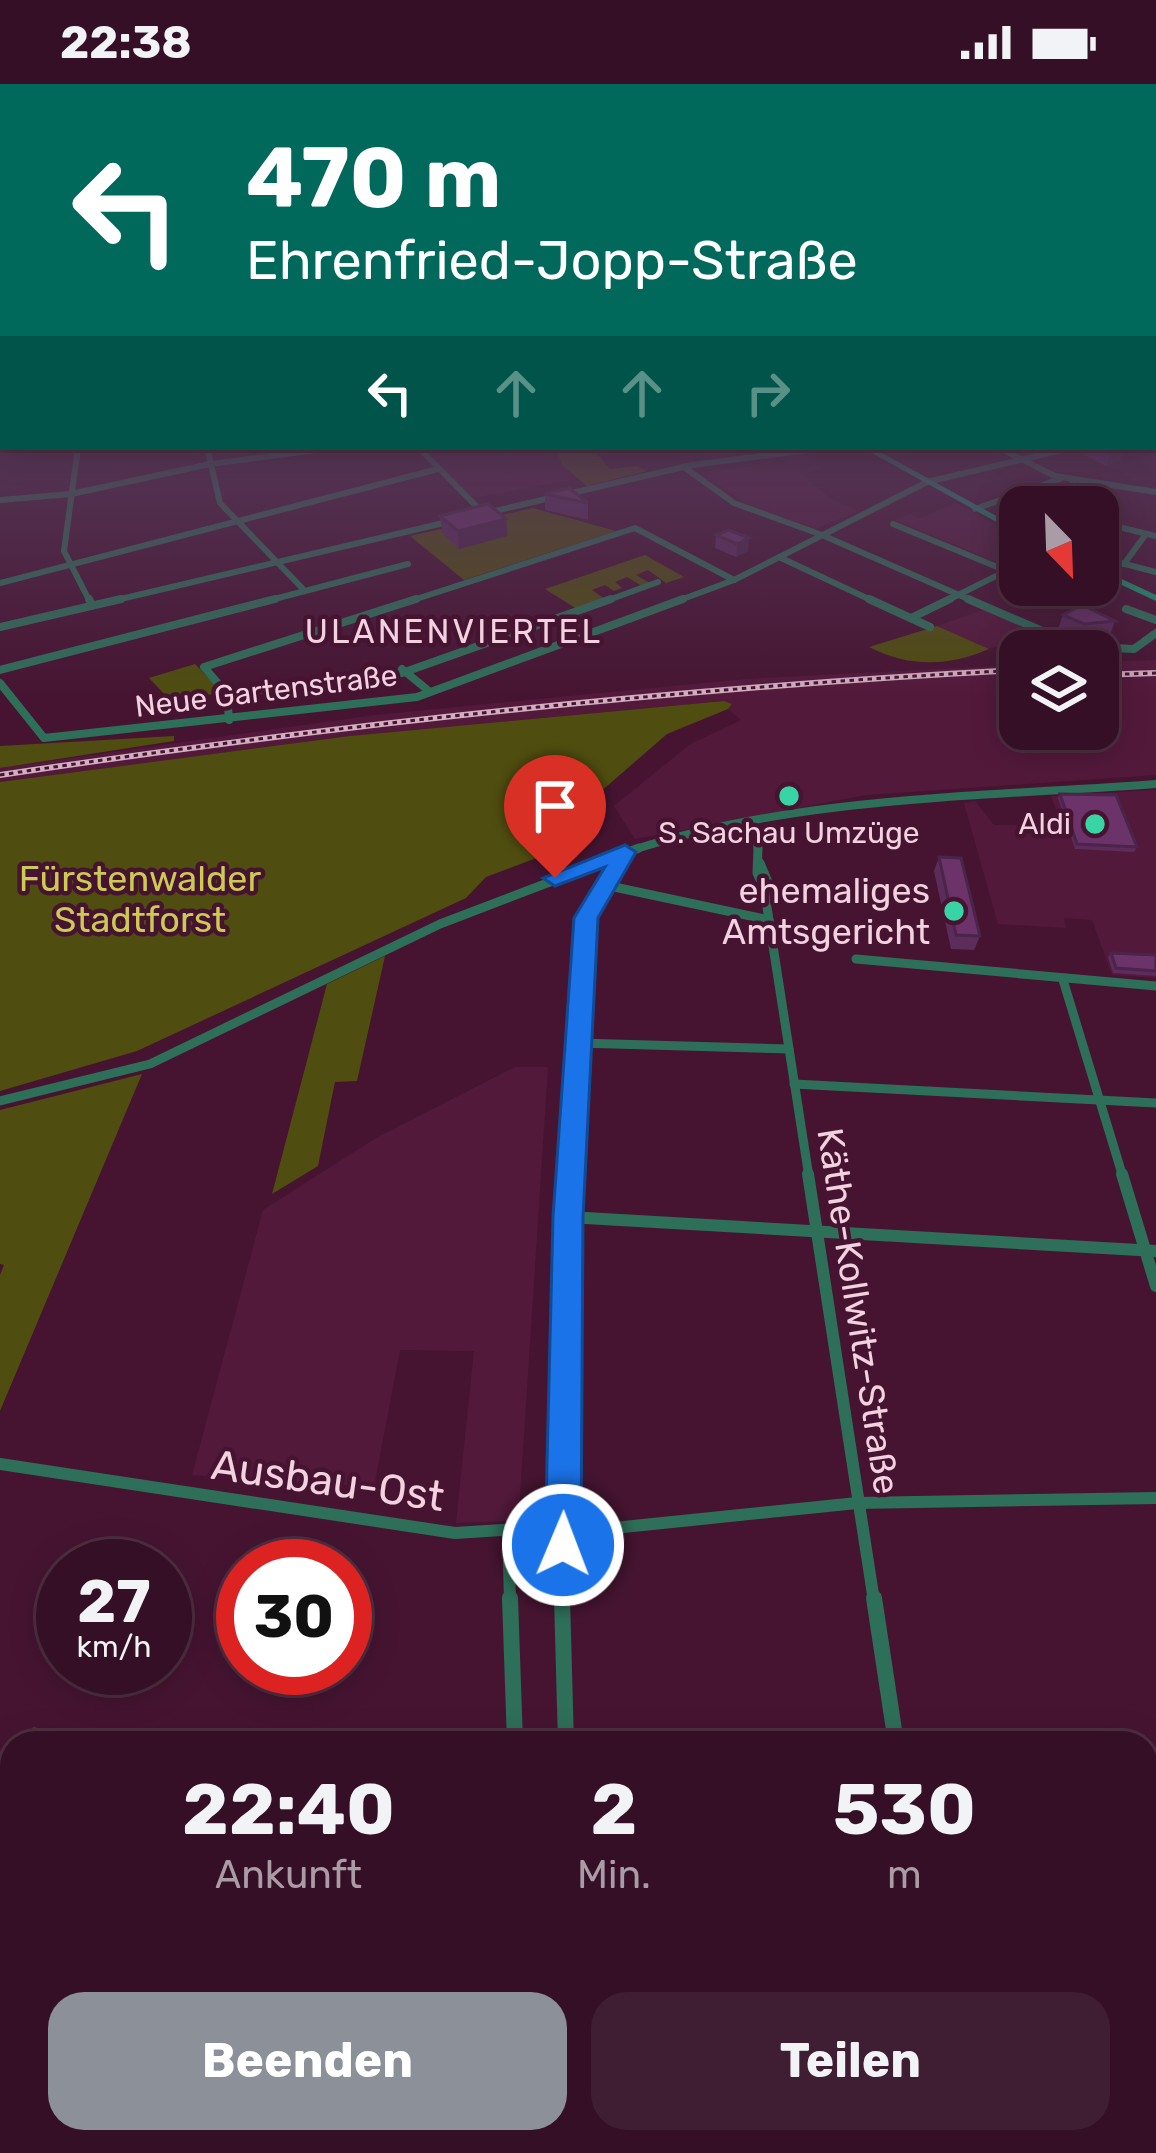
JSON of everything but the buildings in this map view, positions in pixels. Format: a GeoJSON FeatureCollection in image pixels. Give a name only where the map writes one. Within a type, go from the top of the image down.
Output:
{"type":"FeatureCollection","features":[{"type":"Feature","properties":{"kind":"street"},"geometry":{"type":"LineString","coordinates":[[69,506],[64,550],[69,568],[92,605]]}},
{"type":"Feature","properties":{"kind":"street"},"geometry":{"type":"LineString","coordinates":[[222,506],[304,590]]}},
{"type":"Feature","properties":{"kind":"street"},"geometry":{"type":"LineString","coordinates":[[0,583],[297,506]]}},
{"type":"Feature","properties":{"kind":"street"},"geometry":{"type":"LineString","coordinates":[[475,506],[484,514]]}},
{"type":"Feature","properties":{"kind":"street"},"geometry":{"type":"LineString","coordinates":[[0,627],[520,506]]}},
{"type":"Feature","properties":{"kind":"street"},"geometry":{"type":"LineString","coordinates":[[743,506],[1076,646],[1134,650],[1156,633]]}},
{"type":"Feature","properties":{"kind":"street","name":"Neue Gartenstraße"},"geometry":{"type":"LineString","coordinates":[[0,683],[44,738],[230,720],[430,692],[734,580],[881,506]]}},
{"type":"Feature","properties":{"kind":"street"},"geometry":{"type":"LineString","coordinates":[[969,506],[999,521]]}},
{"type":"Feature","properties":{"kind":"street"},"geometry":{"type":"LineString","coordinates":[[975,509],[985,506]]}},
{"type":"Feature","properties":{"kind":"street"},"geometry":{"type":"LineString","coordinates":[[893,524],[999,568]]}},
{"type":"Feature","properties":{"kind":"street"},"geometry":{"type":"LineString","coordinates":[[1119,527],[1156,536]]}},
{"type":"Feature","properties":{"kind":"street"},"geometry":{"type":"LineString","coordinates":[[230,720],[227,694],[204,667],[634,529],[734,580]]}},
{"type":"Feature","properties":{"kind":"street"},"geometry":{"type":"LineString","coordinates":[[1124,563],[1146,534]]}},
{"type":"Feature","properties":{"kind":"street"},"geometry":{"type":"LineString","coordinates":[[779,557],[930,626]]}},
{"type":"Feature","properties":{"kind":"street"},"geometry":{"type":"LineString","coordinates":[[1119,562],[1156,572]]}},
{"type":"Feature","properties":{"kind":"street"},"geometry":{"type":"LineString","coordinates":[[0,670],[408,564]]}},
{"type":"Feature","properties":{"kind":"street"},"geometry":{"type":"LineString","coordinates":[[911,618],[999,575]]}},
{"type":"Feature","properties":{"kind":"street"},"geometry":{"type":"LineString","coordinates":[[1119,581],[1156,598]]}},
{"type":"Feature","properties":{"kind":"street"},"geometry":{"type":"LineString","coordinates":[[227,694],[402,669],[546,625],[658,582]]}},
{"type":"Feature","properties":{"kind":"street"},"geometry":{"type":"LineString","coordinates":[[1126,609],[1156,620]]}},
{"type":"Feature","properties":{"kind":"street"},"geometry":{"type":"LineString","coordinates":[[576,611],[604,629]]}},
{"type":"Feature","properties":{"kind":"street"},"geometry":{"type":"LineString","coordinates":[[402,669],[430,692]]}},
{"type":"Feature","properties":{"kind":"street"},"geometry":{"type":"LineString","coordinates":[[0,1101],[150,1064],[440,924],[685,833],[915,800],[1156,784]]}},
{"type":"Feature","properties":{"kind":"street","name":"Käthe-Kollwitz-Straße"},"geometry":{"type":"LineString","coordinates":[[754,820],[758,873],[894,1731]]}},
{"type":"Feature","properties":{"kind":"street"},"geometry":{"type":"LineString","coordinates":[[566,1731],[561,1559],[568,1217],[586,918],[625,852]]}},
{"type":"Feature","properties":{"kind":"street"},"geometry":{"type":"LineString","coordinates":[[605,885],[769,920]]}},
{"type":"Feature","properties":{"kind":"street"},"geometry":{"type":"LineString","coordinates":[[856,959],[1156,986]]}},
{"type":"Feature","properties":{"kind":"street"},"geometry":{"type":"LineString","coordinates":[[1064,980],[1097,1100],[1151,1250],[1156,1286]]}},
{"type":"Feature","properties":{"kind":"street"},"geometry":{"type":"LineString","coordinates":[[578,1042],[789,1049]]}},
{"type":"Feature","properties":{"kind":"street"},"geometry":{"type":"LineString","coordinates":[[794,1084],[1156,1103]]}},
{"type":"Feature","properties":{"kind":"street"},"geometry":{"type":"LineString","coordinates":[[568,1217],[1151,1250]]}},
{"type":"Feature","properties":{"kind":"street","name":"Ausbau-Ost"},"geometry":{"type":"LineString","coordinates":[[0,1464],[455,1533],[533,1528],[565,1534],[857,1503],[1156,1498]]}},
{"type":"Feature","properties":{"kind":"street"},"geometry":{"type":"LineString","coordinates":[[508,1530],[514,1731]]}},
{"type":"Feature","properties":{"kind":"shaded area"},"geometry":{"type":"Polygon","coordinates":[[[753,506],[846,506],[858,511],[816,529],[753,506]]]}},
{"type":"Feature","properties":{"kind":"shaded area"},"geometry":{"type":"Polygon","coordinates":[[[961,506],[999,527],[999,563],[895,520],[909,514],[921,518],[961,506]]]}},
{"type":"Feature","properties":{"kind":"shaded area"},"geometry":{"type":"Polygon","coordinates":[[[985,609],[1030,630],[999,630],[999,646],[989,649],[937,626],[985,609]]]}},
{"type":"Feature","properties":{"kind":"shaded area"},"geometry":{"type":"Polygon","coordinates":[[[1156,660],[1156,775],[866,795],[635,839],[614,806],[689,745],[741,720],[728,709],[731,705],[724,701],[350,736],[0,782],[0,768],[375,715],[744,679],[999,666],[999,750],[1119,750],[1119,661],[1156,660]]]}},
{"type":"Feature","properties":{"kind":"shaded area"},"geometry":{"type":"Polygon","coordinates":[[[1156,790],[1156,978],[1112,975],[1092,920],[1064,918],[1066,928],[998,924],[964,803],[975,801],[994,825],[1061,824],[1051,796],[1156,790]]]}},
{"type":"Feature","properties":{"kind":"shaded area"},"geometry":{"type":"Polygon","coordinates":[[[515,1067],[548,1067],[519,1511],[506,1521],[456,1523],[474,1351],[400,1350],[374,1487],[192,1475],[263,1210],[376,1138],[515,1067]]]}},
{"type":"Feature","properties":{"kind":"green space"},"geometry":{"type":"Polygon","coordinates":[[[533,508],[616,531],[464,580],[410,536],[533,508]]]}},
{"type":"Feature","properties":{"kind":"green space"},"geometry":{"type":"Polygon","coordinates":[[[645,555],[684,577],[666,583],[648,570],[636,575],[650,583],[642,586],[627,577],[615,582],[622,588],[614,591],[605,585],[592,590],[605,599],[577,609],[545,589],[645,555]]]}},
{"type":"Feature","properties":{"kind":"green space"},"geometry":{"type":"Polygon","coordinates":[[[937,626],[989,649],[928,662],[869,647],[937,626]]]}},
{"type":"Feature","properties":{"kind":"green space"},"geometry":{"type":"Polygon","coordinates":[[[195,664],[223,693],[169,699],[149,678],[195,664]]]}},
{"type":"Feature","properties":{"kind":"green space","name":"Fürstenwalder Stadtforst"},"geometry":{"type":"Polygon","coordinates":[[[724,701],[732,704],[728,709],[667,734],[584,806],[547,854],[486,877],[466,898],[137,1051],[0,1091],[0,782],[350,736],[724,701]]]}},
{"type":"Feature","properties":{"kind":"green space","name":"Fürstenwalder Stadtforst"},"geometry":{"type":"Polygon","coordinates":[[[174,736],[174,741],[0,768],[0,746],[174,736]]]}},
{"type":"Feature","properties":{"kind":"green space"},"geometry":{"type":"Polygon","coordinates":[[[385,956],[357,1081],[335,1082],[318,1166],[272,1194],[327,984],[385,956]]]}},
{"type":"Feature","properties":{"kind":"green space"},"geometry":{"type":"Polygon","coordinates":[[[142,1074],[0,1411],[0,1275],[4,1265],[0,1264],[0,1110],[142,1074]]]}},
{"type":"Feature","properties":{"kind":"railway"},"geometry":{"type":"LineString","coordinates":[[0,775],[509,710],[999,671]]}},
{"type":"Feature","properties":{"kind":"railway"},"geometry":{"type":"LineString","coordinates":[[1119,674],[1156,673]]}},
{"type":"Feature","properties":{"kind":"place","name":"S. Sachau Umzüge"},"geometry":{"type":"Point","coordinates":[789,796]}},
{"type":"Feature","properties":{"kind":"place","name":"Aldi"},"geometry":{"type":"Point","coordinates":[1095,824]}},
{"type":"Feature","properties":{"kind":"place","name":"ehemaliges Amtsgericht"},"geometry":{"type":"Point","coordinates":[954,911]}},
{"type":"Feature","properties":{"kind":"district","name":"ULANENVIERTEL"},"geometry":{"type":"Point","coordinates":[454,631]}},
{"type":"Feature","properties":{"kind":"route"},"geometry":{"type":"LineString","coordinates":[[555,878],[625,852],[586,918],[568,1217],[563,1545]]}}]}
